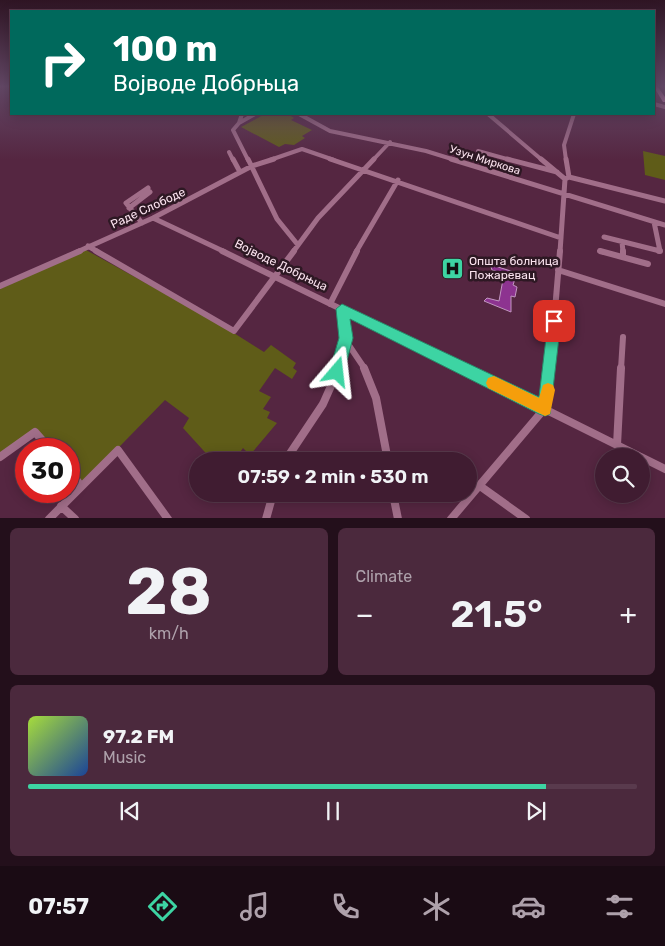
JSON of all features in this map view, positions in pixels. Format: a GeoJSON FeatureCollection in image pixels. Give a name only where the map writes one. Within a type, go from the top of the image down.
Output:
{"type":"FeatureCollection","features":[{"type":"Feature","properties":{"kind":"street"},"geometry":{"type":"LineString","coordinates":[[239,123],[242,115]]}},
{"type":"Feature","properties":{"kind":"street"},"geometry":{"type":"LineString","coordinates":[[254,115],[239,123],[233,130],[276,217],[298,245]]}},
{"type":"Feature","properties":{"kind":"street","name":"Узун Миркова"},"geometry":{"type":"LineString","coordinates":[[301,115],[330,131],[426,151],[565,196],[665,225]]}},
{"type":"Feature","properties":{"kind":"street"},"geometry":{"type":"LineString","coordinates":[[489,115],[567,178],[665,201]]}},
{"type":"Feature","properties":{"kind":"street"},"geometry":{"type":"LineString","coordinates":[[451,518],[545,408],[567,178],[564,145],[574,115]]}},
{"type":"Feature","properties":{"kind":"street"},"geometry":{"type":"LineString","coordinates":[[88,246],[234,331],[318,218],[390,142]]}},
{"type":"Feature","properties":{"kind":"street","name":"Раде Слободе"},"geometry":{"type":"LineString","coordinates":[[0,286],[153,218],[252,166],[304,148],[365,169]]}},
{"type":"Feature","properties":{"kind":"street"},"geometry":{"type":"LineString","coordinates":[[478,151],[559,172]]}},
{"type":"Feature","properties":{"kind":"street"},"geometry":{"type":"LineString","coordinates":[[229,152],[240,172]]}},
{"type":"Feature","properties":{"kind":"street"},"geometry":{"type":"LineString","coordinates":[[365,169],[561,238]]}},
{"type":"Feature","properties":{"kind":"street"},"geometry":{"type":"LineString","coordinates":[[330,304],[364,237],[398,180]]}},
{"type":"Feature","properties":{"kind":"street"},"geometry":{"type":"LineString","coordinates":[[142,223],[126,203],[149,190]]}},
{"type":"Feature","properties":{"kind":"street","name":"Војводе Добрњца"},"geometry":{"type":"LineString","coordinates":[[153,218],[274,275],[623,448]]}},
{"type":"Feature","properties":{"kind":"street"},"geometry":{"type":"LineString","coordinates":[[604,237],[660,251],[654,222]]}},
{"type":"Feature","properties":{"kind":"street"},"geometry":{"type":"LineString","coordinates":[[622,242],[623,257]]}},
{"type":"Feature","properties":{"kind":"street"},"geometry":{"type":"LineString","coordinates":[[600,251],[648,264]]}},
{"type":"Feature","properties":{"kind":"street"},"geometry":{"type":"LineString","coordinates":[[558,270],[665,304]]}},
{"type":"Feature","properties":{"kind":"street"},"geometry":{"type":"LineString","coordinates":[[342,309],[346,342],[372,384],[379,401],[387,452]]}},
{"type":"Feature","properties":{"kind":"street"},"geometry":{"type":"LineString","coordinates":[[617,445],[623,337]]}},
{"type":"Feature","properties":{"kind":"street"},"geometry":{"type":"LineString","coordinates":[[291,452],[318,414],[330,391],[346,342]]}},
{"type":"Feature","properties":{"kind":"street"},"geometry":{"type":"LineString","coordinates":[[26,438],[35,432],[40,438]]}},
{"type":"Feature","properties":{"kind":"street"},"geometry":{"type":"LineString","coordinates":[[0,456],[15,446]]}},
{"type":"Feature","properties":{"kind":"street"},"geometry":{"type":"LineString","coordinates":[[49,518],[118,450],[168,518]]}},
{"type":"Feature","properties":{"kind":"street","name":"Војводе Добрњца"},"geometry":{"type":"LineString","coordinates":[[650,462],[665,469]]}},
{"type":"Feature","properties":{"kind":"street"},"geometry":{"type":"LineString","coordinates":[[480,486],[526,518]]}},
{"type":"Feature","properties":{"kind":"street"},"geometry":{"type":"LineString","coordinates":[[266,518],[270,502]]}},
{"type":"Feature","properties":{"kind":"street"},"geometry":{"type":"LineString","coordinates":[[395,502],[398,518]]}},
{"type":"Feature","properties":{"kind":"street"},"geometry":{"type":"LineString","coordinates":[[61,506],[75,518]]}},
{"type":"Feature","properties":{"kind":"shaded area"},"geometry":{"type":"Polygon","coordinates":[[[263,115],[290,115],[294,118],[291,120],[312,130],[302,136],[305,138],[294,145],[285,144],[279,147],[241,127],[263,115]]]}},
{"type":"Feature","properties":{"kind":"shaded area"},"geometry":{"type":"Polygon","coordinates":[[[643,151],[665,156],[665,180],[645,175],[643,151]]]}},
{"type":"Feature","properties":{"kind":"shaded area"},"geometry":{"type":"Polygon","coordinates":[[[86,250],[218,323],[264,352],[271,345],[296,363],[293,368],[297,371],[292,379],[275,368],[259,391],[271,397],[263,409],[270,412],[267,418],[277,423],[253,452],[247,452],[243,448],[240,452],[205,452],[183,428],[189,418],[165,400],[84,483],[80,478],[80,438],[45,438],[36,428],[22,438],[15,438],[15,443],[0,453],[0,289],[86,250]]]}},
{"type":"Feature","properties":{"kind":"building"},"geometry":{"type":"Polygon","coordinates":[[[495,266],[517,273],[513,285],[517,287],[515,297],[511,296],[511,312],[484,301],[487,298],[499,301],[504,274],[492,270],[491,267],[495,266]]]}},
{"type":"Feature","properties":{"kind":"slow traffic"},"geometry":{"type":"LineString","coordinates":[[494,383],[545,408],[548,390]]}},
{"type":"Feature","properties":{"kind":"place","name":"Општа болница Пожаревац"},"geometry":{"type":"Point","coordinates":[453,268]}},
{"type":"Feature","properties":{"kind":"route"},"geometry":{"type":"LineString","coordinates":[[337,372],[346,338],[342,309],[545,408],[554,321]]}}]}
